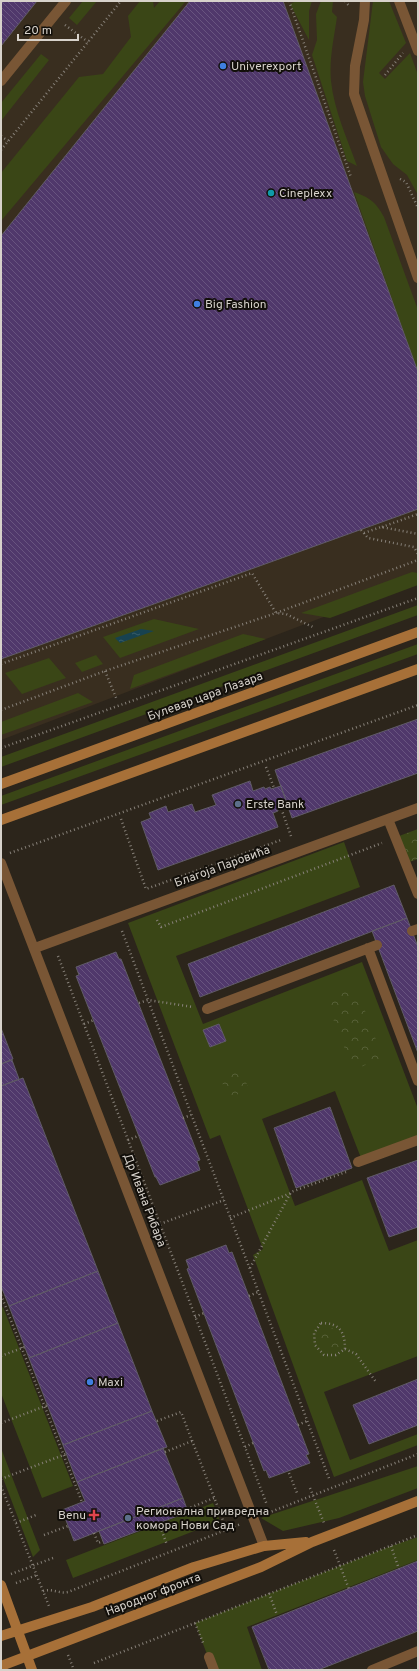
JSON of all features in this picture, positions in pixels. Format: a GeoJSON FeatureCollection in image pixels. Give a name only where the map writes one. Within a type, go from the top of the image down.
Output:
{"type":"FeatureCollection","features":[{"type":"Feature","properties":{"kind":"main road","name":"Булевар цара Лазара"},"geometry":{"type":"LineString","coordinates":[[1,784],[418,632]]}},
{"type":"Feature","properties":{"kind":"main road"},"geometry":{"type":"LineString","coordinates":[[1,820],[418,669]]}},
{"type":"Feature","properties":{"kind":"main road","name":"Народног фронта"},"geometry":{"type":"LineString","coordinates":[[1,1666],[261,1567],[312,1542],[418,1501]]}},
{"type":"Feature","properties":{"kind":"main road","name":"Народног фронта"},"geometry":{"type":"LineString","coordinates":[[1,1636],[92,1607],[194,1567],[264,1546],[312,1542]]}},
{"type":"Feature","properties":{"kind":"main road"},"geometry":{"type":"LineString","coordinates":[[2,1587],[32,1670]]}},
{"type":"Feature","properties":{"kind":"street"},"geometry":{"type":"LineString","coordinates":[[1,81],[66,1]]}},
{"type":"Feature","properties":{"kind":"street"},"geometry":{"type":"LineString","coordinates":[[365,1],[364,20],[355,66],[354,94],[418,278]]}},
{"type":"Feature","properties":{"kind":"street"},"geometry":{"type":"LineString","coordinates":[[399,1],[418,51]]}},
{"type":"Feature","properties":{"kind":"street","name":"Благоја Паровића"},"geometry":{"type":"LineString","coordinates":[[35,948],[418,808]]}},
{"type":"Feature","properties":{"kind":"street"},"geometry":{"type":"LineString","coordinates":[[388,819],[418,894]]}},
{"type":"Feature","properties":{"kind":"street","name":"Др Ивана Рибара"},"geometry":{"type":"LineString","coordinates":[[1,863],[264,1546]]}},
{"type":"Feature","properties":{"kind":"street"},"geometry":{"type":"LineString","coordinates":[[207,1009],[372,947],[418,1081]]}},
{"type":"Feature","properties":{"kind":"street"},"geometry":{"type":"LineString","coordinates":[[354,1166],[418,1140]]}},
{"type":"Feature","properties":{"kind":"street"},"geometry":{"type":"LineString","coordinates":[[372,1670],[418,1651]]}},
{"type":"Feature","properties":{"kind":"street"},"geometry":{"type":"LineString","coordinates":[[209,1657],[214,1670]]}},
{"type":"Feature","properties":{"kind":"path"},"geometry":{"type":"LineString","coordinates":[[1,150],[121,1]]}},
{"type":"Feature","properties":{"kind":"path"},"geometry":{"type":"LineString","coordinates":[[289,1],[351,177]]}},
{"type":"Feature","properties":{"kind":"path"},"geometry":{"type":"LineString","coordinates":[[53,17],[88,42]]}},
{"type":"Feature","properties":{"kind":"path"},"geometry":{"type":"LineString","coordinates":[[385,75],[414,41]]}},
{"type":"Feature","properties":{"kind":"path"},"geometry":{"type":"LineString","coordinates":[[1,136],[8,141]]}},
{"type":"Feature","properties":{"kind":"path"},"geometry":{"type":"LineString","coordinates":[[364,533],[418,514]]}},
{"type":"Feature","properties":{"kind":"path"},"geometry":{"type":"LineString","coordinates":[[381,527],[418,534]]}},
{"type":"Feature","properties":{"kind":"path"},"geometry":{"type":"LineString","coordinates":[[361,530],[368,538],[414,547],[418,554]]}},
{"type":"Feature","properties":{"kind":"path"},"geometry":{"type":"LineString","coordinates":[[1,710],[105,671],[276,613],[418,560]]}},
{"type":"Feature","properties":{"kind":"path"},"geometry":{"type":"LineString","coordinates":[[1,664],[252,572],[276,613]]}},
{"type":"Feature","properties":{"kind":"path"},"geometry":{"type":"LineString","coordinates":[[1,748],[418,598]]}},
{"type":"Feature","properties":{"kind":"path"},"geometry":{"type":"LineString","coordinates":[[276,613],[286,614],[315,628]]}},
{"type":"Feature","properties":{"kind":"path"},"geometry":{"type":"LineString","coordinates":[[105,671],[117,700]]}},
{"type":"Feature","properties":{"kind":"path"},"geometry":{"type":"LineString","coordinates":[[8,853],[418,705]]}},
{"type":"Feature","properties":{"kind":"path"},"geometry":{"type":"LineString","coordinates":[[266,767],[274,788]]}},
{"type":"Feature","properties":{"kind":"path"},"geometry":{"type":"LineString","coordinates":[[280,806],[291,836],[293,836]]}},
{"type":"Feature","properties":{"kind":"path"},"geometry":{"type":"LineString","coordinates":[[121,819],[146,889],[284,839]]}},
{"type":"Feature","properties":{"kind":"path"},"geometry":{"type":"LineString","coordinates":[[151,906],[161,928],[386,842]]}},
{"type":"Feature","properties":{"kind":"path"},"geometry":{"type":"LineString","coordinates":[[117,918],[330,1481]]}},
{"type":"Feature","properties":{"kind":"path"},"geometry":{"type":"LineString","coordinates":[[52,942],[267,1505]]}},
{"type":"Feature","properties":{"kind":"path"},"geometry":{"type":"LineString","coordinates":[[139,1003],[148,1000],[207,1009]]}},
{"type":"Feature","properties":{"kind":"path"},"geometry":{"type":"LineString","coordinates":[[84,1024],[94,1020]]}},
{"type":"Feature","properties":{"kind":"path"},"geometry":{"type":"LineString","coordinates":[[183,1118],[191,1115]]}},
{"type":"Feature","properties":{"kind":"path"},"geometry":{"type":"LineString","coordinates":[[128,1140],[138,1136]]}},
{"type":"Feature","properties":{"kind":"path"},"geometry":{"type":"LineString","coordinates":[[230,1218],[354,1166]]}},
{"type":"Feature","properties":{"kind":"path"},"geometry":{"type":"LineString","coordinates":[[249,1268],[291,1192]]}},
{"type":"Feature","properties":{"kind":"path"},"geometry":{"type":"LineString","coordinates":[[160,1224],[224,1200]]}},
{"type":"Feature","properties":{"kind":"path"},"geometry":{"type":"LineString","coordinates":[[249,1296],[258,1292]]}},
{"type":"Feature","properties":{"kind":"path"},"geometry":{"type":"LineString","coordinates":[[1,1295],[65,1454],[82,1502]]}},
{"type":"Feature","properties":{"kind":"path"},"geometry":{"type":"LineString","coordinates":[[195,1317],[204,1313]]}},
{"type":"Feature","properties":{"kind":"path"},"geometry":{"type":"LineString","coordinates":[[321,1323],[332,1323],[341,1331],[345,1338],[345,1349],[336,1355],[324,1355],[315,1345],[314,1333],[321,1323]]}},
{"type":"Feature","properties":{"kind":"path"},"geometry":{"type":"LineString","coordinates":[[1,1356],[23,1348]]}},
{"type":"Feature","properties":{"kind":"path"},"geometry":{"type":"LineString","coordinates":[[345,1349],[356,1354],[376,1382]]}},
{"type":"Feature","properties":{"kind":"path"},"geometry":{"type":"LineString","coordinates":[[1,1424],[46,1406]]}},
{"type":"Feature","properties":{"kind":"path"},"geometry":{"type":"LineString","coordinates":[[156,1421],[181,1412],[224,1523]]}},
{"type":"Feature","properties":{"kind":"path"},"geometry":{"type":"LineString","coordinates":[[298,1425],[307,1421]]}},
{"type":"Feature","properties":{"kind":"path"},"geometry":{"type":"LineString","coordinates":[[165,1452],[192,1441]]}},
{"type":"Feature","properties":{"kind":"path"},"geometry":{"type":"LineString","coordinates":[[245,1447],[253,1443]]}},
{"type":"Feature","properties":{"kind":"path"},"geometry":{"type":"LineString","coordinates":[[1,1479],[65,1454]]}},
{"type":"Feature","properties":{"kind":"path"},"geometry":{"type":"LineString","coordinates":[[43,1591],[48,1589],[59,1592],[68,1592],[418,1454]]}},
{"type":"Feature","properties":{"kind":"path"},"geometry":{"type":"LineString","coordinates":[[289,1473],[297,1493]]}},
{"type":"Feature","properties":{"kind":"path"},"geometry":{"type":"LineString","coordinates":[[1,1486],[54,1619]]}},
{"type":"Feature","properties":{"kind":"path"},"geometry":{"type":"LineString","coordinates":[[187,1509],[214,1498]]}},
{"type":"Feature","properties":{"kind":"path"},"geometry":{"type":"LineString","coordinates":[[16,1523],[36,1515]]}},
{"type":"Feature","properties":{"kind":"path"},"geometry":{"type":"LineString","coordinates":[[159,1523],[167,1545]]}},
{"type":"Feature","properties":{"kind":"path"},"geometry":{"type":"LineString","coordinates":[[44,1535],[68,1526]]}},
{"type":"Feature","properties":{"kind":"path"},"geometry":{"type":"LineString","coordinates":[[94,1533],[98,1543],[103,1541]]}},
{"type":"Feature","properties":{"kind":"path"},"geometry":{"type":"LineString","coordinates":[[94,1663],[418,1535]]}},
{"type":"Feature","properties":{"kind":"path"},"geometry":{"type":"LineString","coordinates":[[391,1546],[400,1569]]}},
{"type":"Feature","properties":{"kind":"path"},"geometry":{"type":"LineString","coordinates":[[7,1575],[53,1558]]}},
{"type":"Feature","properties":{"kind":"path"},"geometry":{"type":"LineString","coordinates":[[2,1587],[37,1575]]}},
{"type":"Feature","properties":{"kind":"path"},"geometry":{"type":"LineString","coordinates":[[269,1593],[277,1615]]}},
{"type":"Feature","properties":{"kind":"path"},"geometry":{"type":"LineString","coordinates":[[195,1623],[209,1657]]}},
{"type":"Feature","properties":{"kind":"path"},"geometry":{"type":"LineString","coordinates":[[63,1642],[74,1670]]}},
{"type":"Feature","properties":{"kind":"shaded area","name":"Big Fashion"},"geometry":{"type":"Polygon","coordinates":[[[1,1],[418,1],[418,581],[1,740],[1,1]]]}},
{"type":"Feature","properties":{"kind":"green space"},"geometry":{"type":"Polygon","coordinates":[[[83,1],[97,1],[77,25],[69,18],[83,1]]]}},
{"type":"Feature","properties":{"kind":"green space"},"geometry":{"type":"Polygon","coordinates":[[[140,1],[153,1],[154,8],[160,1],[186,1],[1,221],[1,173],[79,77],[103,74],[131,37],[128,16],[140,1]]]}},
{"type":"Feature","properties":{"kind":"green space"},"geometry":{"type":"Polygon","coordinates":[[[296,1],[312,1],[309,11],[309,40],[290,4],[296,1]]]}},
{"type":"Feature","properties":{"kind":"green space"},"geometry":{"type":"Polygon","coordinates":[[[321,1],[333,1],[332,12],[337,17],[331,57],[331,81],[338,113],[357,166],[347,161],[312,55],[317,40],[316,14],[321,1]]]}},
{"type":"Feature","properties":{"kind":"green space"},"geometry":{"type":"Polygon","coordinates":[[[373,1],[389,1],[406,43],[379,73],[385,79],[410,53],[418,75],[418,195],[407,175],[393,164],[381,147],[365,96],[363,82],[373,1]]]}},
{"type":"Feature","properties":{"kind":"green space"},"geometry":{"type":"Polygon","coordinates":[[[41,54],[49,60],[1,121],[1,103],[41,54]]]}},
{"type":"Feature","properties":{"kind":"green space"},"geometry":{"type":"Polygon","coordinates":[[[354,192],[372,201],[384,217],[418,310],[418,372],[354,192]]]}},
{"type":"Feature","properties":{"kind":"green space"},"geometry":{"type":"Polygon","coordinates":[[[412,572],[418,573],[418,585],[330,618],[301,613],[412,572]]]}},
{"type":"Feature","properties":{"kind":"green space"},"geometry":{"type":"Polygon","coordinates":[[[418,605],[418,615],[1,767],[1,757],[418,605]]]}},
{"type":"Feature","properties":{"kind":"green space"},"geometry":{"type":"Polygon","coordinates":[[[154,619],[199,629],[120,658],[103,637],[154,619]]]}},
{"type":"Feature","properties":{"kind":"green space"},"geometry":{"type":"Polygon","coordinates":[[[243,634],[266,639],[130,689],[134,675],[243,634]]]}},
{"type":"Feature","properties":{"kind":"green space"},"geometry":{"type":"Polygon","coordinates":[[[418,644],[418,654],[1,805],[1,796],[418,644]]]}},
{"type":"Feature","properties":{"kind":"green space"},"geometry":{"type":"Polygon","coordinates":[[[96,655],[103,664],[82,672],[75,663],[96,655]]]}},
{"type":"Feature","properties":{"kind":"green space"},"geometry":{"type":"Polygon","coordinates":[[[49,658],[66,678],[22,694],[5,673],[49,658]]]}},
{"type":"Feature","properties":{"kind":"green space"},"geometry":{"type":"Polygon","coordinates":[[[78,693],[93,702],[1,735],[1,722],[78,693]]]}},
{"type":"Feature","properties":{"kind":"green space"},"geometry":{"type":"Polygon","coordinates":[[[418,829],[418,859],[409,862],[399,836],[418,829]]]}},
{"type":"Feature","properties":{"kind":"green space"},"geometry":{"type":"Polygon","coordinates":[[[344,842],[360,887],[176,956],[203,1024],[362,962],[418,1109],[418,1136],[361,1158],[335,1091],[262,1119],[295,1206],[362,1180],[389,1251],[418,1240],[418,1356],[324,1392],[350,1460],[418,1434],[418,1445],[334,1477],[253,1255],[263,1249],[220,1135],[210,1139],[128,923],[344,842]]]}},
{"type":"Feature","properties":{"kind":"green space"},"geometry":{"type":"Polygon","coordinates":[[[356,987],[383,1058],[353,1070],[325,998],[356,987]]]}},
{"type":"Feature","properties":{"kind":"green space"},"geometry":{"type":"Polygon","coordinates":[[[241,1069],[249,1090],[228,1098],[220,1077],[241,1069]]]}},
{"type":"Feature","properties":{"kind":"green space"},"geometry":{"type":"Polygon","coordinates":[[[3,1307],[73,1486],[42,1498],[1,1393],[1,1308],[3,1307]]]}},
{"type":"Feature","properties":{"kind":"green space"},"geometry":{"type":"Polygon","coordinates":[[[331,1327],[341,1335],[343,1346],[337,1352],[326,1352],[319,1345],[317,1333],[323,1328],[331,1327]]]}},
{"type":"Feature","properties":{"kind":"green space"},"geometry":{"type":"Polygon","coordinates":[[[1,1448],[40,1550],[33,1557],[1,1473],[1,1448]]]}},
{"type":"Feature","properties":{"kind":"green space"},"geometry":{"type":"Polygon","coordinates":[[[418,1466],[418,1488],[339,1518],[283,1531],[261,1518],[418,1466]]]}},
{"type":"Feature","properties":{"kind":"green space"},"geometry":{"type":"Polygon","coordinates":[[[213,1503],[220,1521],[73,1578],[66,1560],[213,1503]]]}},
{"type":"Feature","properties":{"kind":"green space"},"geometry":{"type":"Polygon","coordinates":[[[418,1537],[418,1560],[247,1627],[262,1670],[213,1670],[195,1623],[391,1546],[418,1537]]]}},
{"type":"Feature","properties":{"kind":"water"},"geometry":{"type":"Polygon","coordinates":[[[141,629],[154,631],[120,643],[115,638],[141,629]]]}},
{"type":"Feature","properties":{"kind":"building"},"geometry":{"type":"Polygon","coordinates":[[[1,1],[37,1],[1,46],[1,1]]]}},
{"type":"Feature","properties":{"kind":"building","name":"Big Fashion"},"geometry":{"type":"Polygon","coordinates":[[[190,1],[283,1],[418,372],[418,509],[1,659],[1,236],[190,1]]]}},
{"type":"Feature","properties":{"kind":"building"},"geometry":{"type":"Polygon","coordinates":[[[418,719],[418,773],[292,818],[275,770],[418,719]]]}},
{"type":"Feature","properties":{"kind":"building"},"geometry":{"type":"Polygon","coordinates":[[[250,781],[253,791],[264,787],[265,789],[270,787],[271,789],[281,786],[287,803],[277,807],[278,811],[273,813],[278,827],[158,870],[141,822],[151,818],[149,813],[166,806],[168,812],[192,804],[195,812],[216,805],[212,795],[250,781]]]}},
{"type":"Feature","properties":{"kind":"building"},"geometry":{"type":"Polygon","coordinates":[[[394,885],[407,918],[200,997],[188,964],[394,885]]]}},
{"type":"Feature","properties":{"kind":"building"},"geometry":{"type":"Polygon","coordinates":[[[407,918],[418,947],[418,1053],[372,931],[407,918]]]}},
{"type":"Feature","properties":{"kind":"building"},"geometry":{"type":"Polygon","coordinates":[[[116,952],[119,959],[121,959],[200,1160],[197,1161],[200,1170],[160,1185],[155,1177],[76,976],[79,975],[76,967],[116,952]]]}},
{"type":"Feature","properties":{"kind":"building"},"geometry":{"type":"Polygon","coordinates":[[[219,1024],[226,1041],[210,1047],[203,1030],[219,1024]]]}},
{"type":"Feature","properties":{"kind":"building"},"geometry":{"type":"Polygon","coordinates":[[[1,1028],[13,1059],[1,1064],[1,1028]]]}},
{"type":"Feature","properties":{"kind":"building"},"geometry":{"type":"Polygon","coordinates":[[[12,1060],[19,1079],[1,1086],[1,1064],[12,1060]]]}},
{"type":"Feature","properties":{"kind":"building"},"geometry":{"type":"Polygon","coordinates":[[[23,1078],[98,1271],[9,1306],[1,1286],[1,1086],[23,1078]]]}},
{"type":"Feature","properties":{"kind":"building"},"geometry":{"type":"Polygon","coordinates":[[[330,1107],[352,1168],[296,1188],[274,1128],[330,1107]]]}},
{"type":"Feature","properties":{"kind":"building"},"geometry":{"type":"Polygon","coordinates":[[[418,1160],[418,1227],[389,1237],[367,1178],[418,1160]]]}},
{"type":"Feature","properties":{"kind":"building"},"geometry":{"type":"Polygon","coordinates":[[[226,1245],[229,1253],[232,1252],[309,1454],[306,1455],[310,1463],[269,1478],[266,1470],[264,1471],[187,1269],[189,1268],[186,1260],[226,1245]]]}},
{"type":"Feature","properties":{"kind":"building"},"geometry":{"type":"Polygon","coordinates":[[[98,1271],[118,1323],[29,1358],[9,1306],[98,1271]]]}},
{"type":"Feature","properties":{"kind":"building","name":"Maxi"},"geometry":{"type":"Polygon","coordinates":[[[118,1323],[152,1411],[63,1445],[29,1358],[118,1323]]]}},
{"type":"Feature","properties":{"kind":"building"},"geometry":{"type":"Polygon","coordinates":[[[418,1379],[418,1425],[369,1444],[353,1405],[418,1379]]]}},
{"type":"Feature","properties":{"kind":"building"},"geometry":{"type":"Polygon","coordinates":[[[152,1411],[167,1447],[77,1482],[63,1445],[152,1411]]]}},
{"type":"Feature","properties":{"kind":"building"},"geometry":{"type":"Polygon","coordinates":[[[163,1448],[183,1498],[74,1541],[62,1510],[85,1501],[77,1482],[163,1448]]]}},
{"type":"Feature","properties":{"kind":"building"},"geometry":{"type":"Polygon","coordinates":[[[183,1498],[188,1512],[104,1544],[99,1531],[183,1498]]]}},
{"type":"Feature","properties":{"kind":"building"},"geometry":{"type":"Polygon","coordinates":[[[418,1561],[418,1631],[318,1670],[269,1670],[252,1627],[418,1561]]]}},
{"type":"Feature","properties":{"kind":"place","name":"Univerexport"},"geometry":{"type":"Point","coordinates":[223,66]}},
{"type":"Feature","properties":{"kind":"place","name":"Cineplexx"},"geometry":{"type":"Point","coordinates":[271,193]}},
{"type":"Feature","properties":{"kind":"place","name":"Big Fashion"},"geometry":{"type":"Point","coordinates":[197,304]}},
{"type":"Feature","properties":{"kind":"place","name":"Erste Bank"},"geometry":{"type":"Point","coordinates":[238,804]}},
{"type":"Feature","properties":{"kind":"place","name":"Maxi"},"geometry":{"type":"Point","coordinates":[90,1382]}},
{"type":"Feature","properties":{"kind":"place","name":"Benu"},"geometry":{"type":"Point","coordinates":[94,1515]}},
{"type":"Feature","properties":{"kind":"place","name":"Регионална привредна комора Нови Сад"},"geometry":{"type":"Point","coordinates":[128,1518]}}]}
